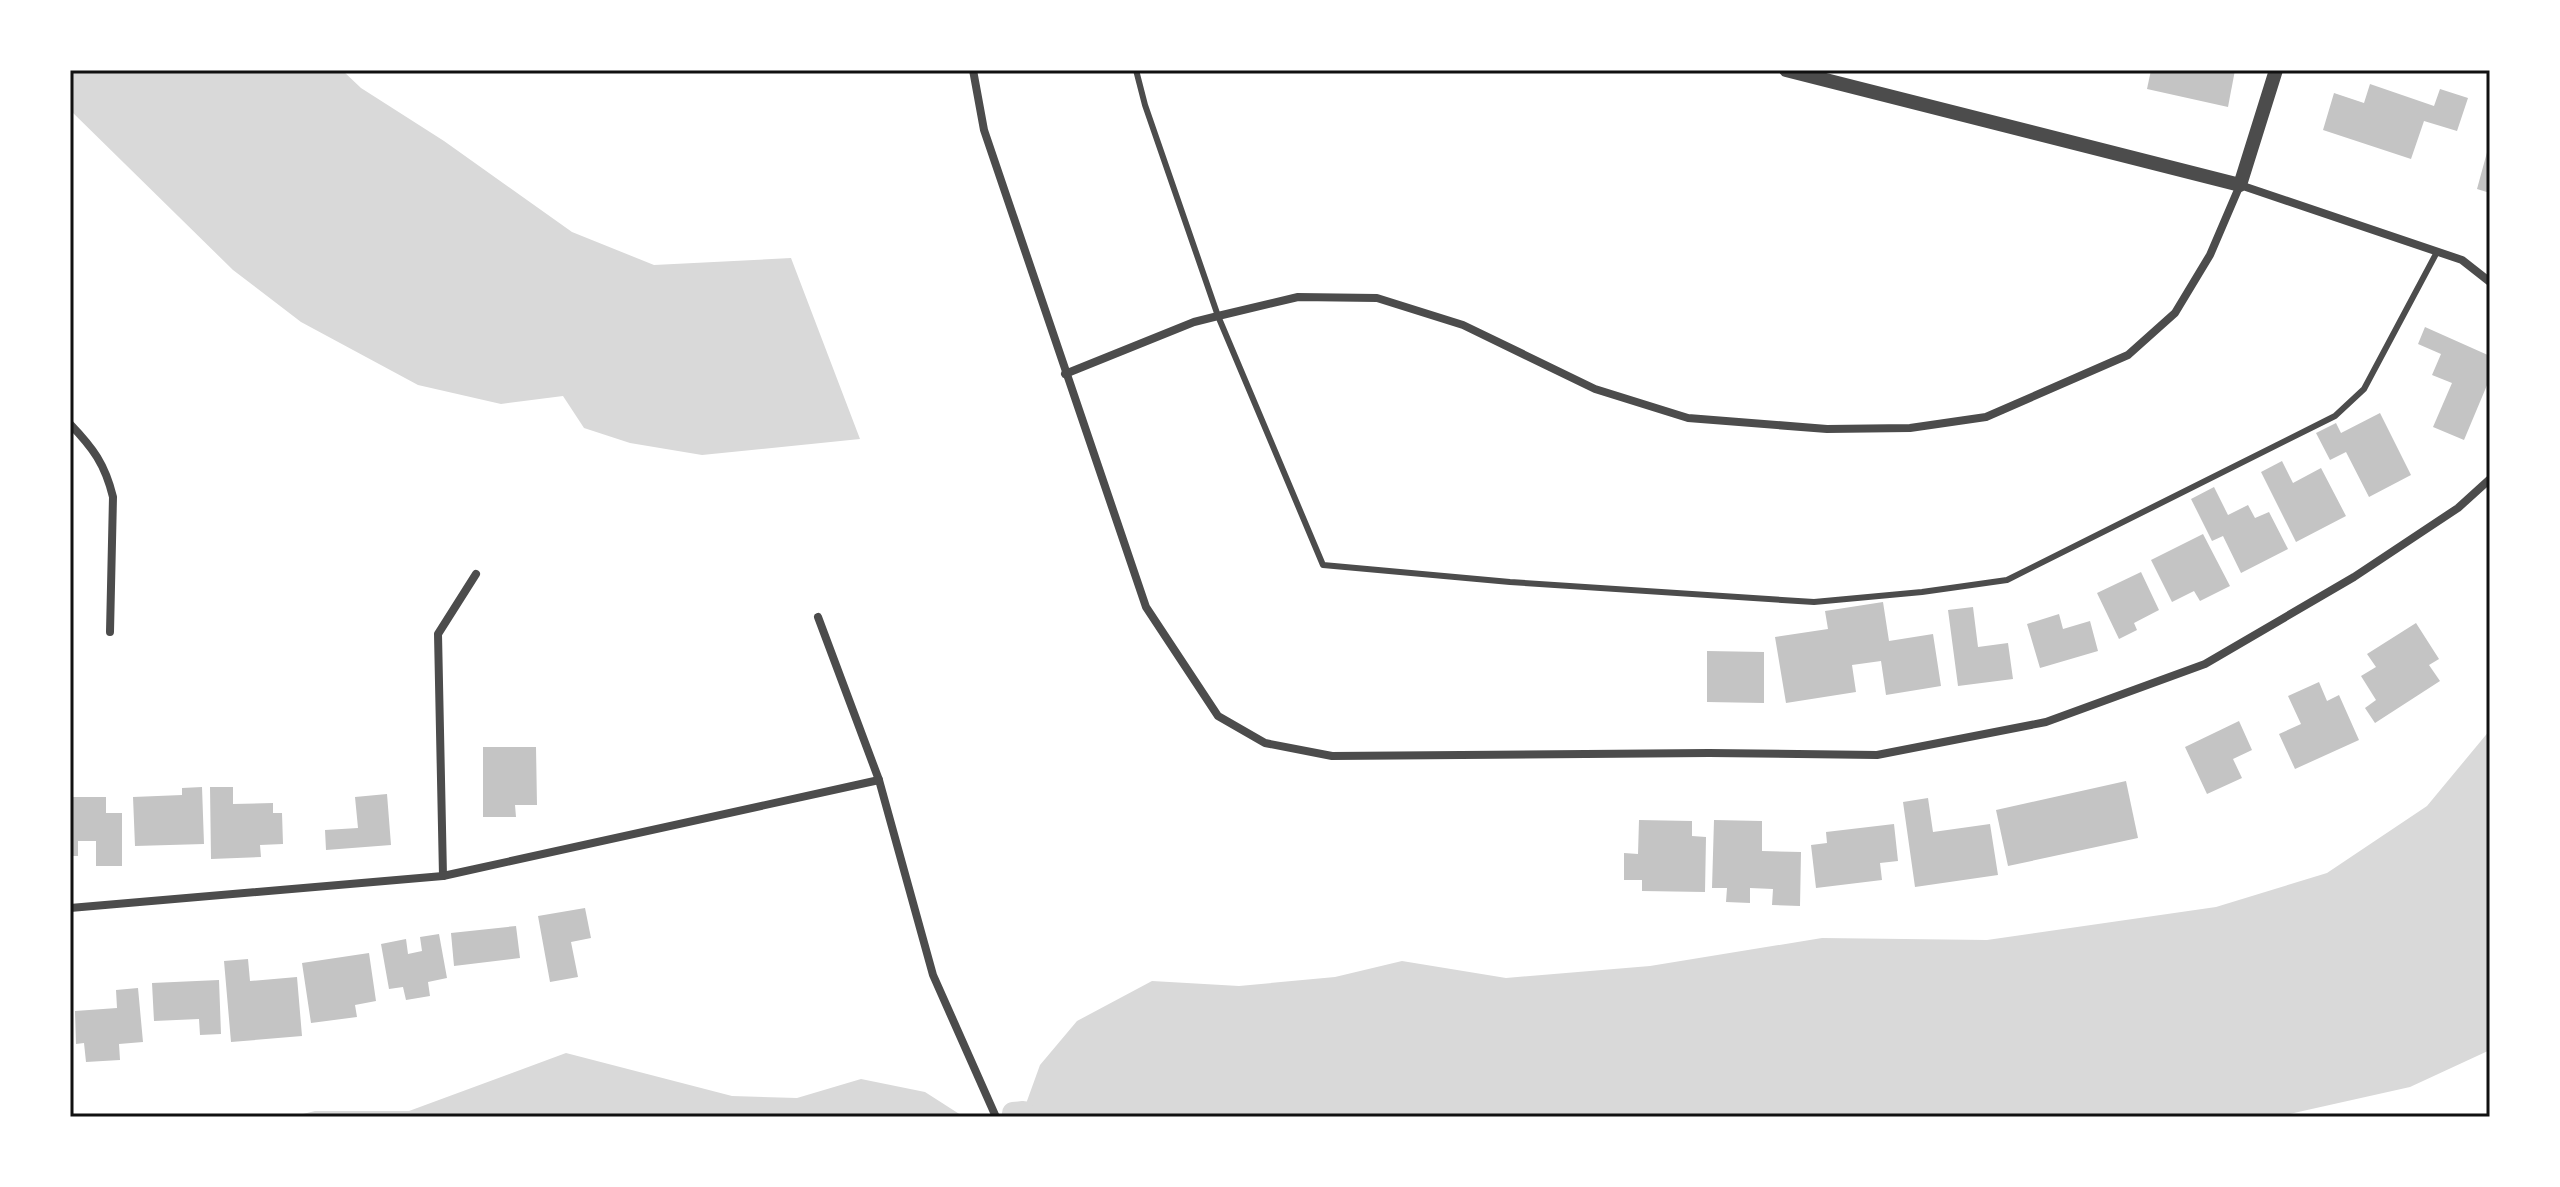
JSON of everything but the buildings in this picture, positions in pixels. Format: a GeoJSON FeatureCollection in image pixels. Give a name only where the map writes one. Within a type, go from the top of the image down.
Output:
{"type":"FeatureCollection","features":[{"type":"Feature","properties":{"kind":"street"},"geometry":{"type":"LineString","coordinates":[[973,70],[984,130],[1146,607],[1218,716],[1265,743],[1332,756],[1877,755],[2046,722],[2205,664],[2354,577],[2458,508],[2490,479]]}},
{"type":"Feature","properties":{"kind":"street"},"geometry":{"type":"LineString","coordinates":[[1786,70],[2240,185],[2462,260],[2490,282]]}},
{"type":"Feature","properties":{"kind":"street"},"geometry":{"type":"LineString","coordinates":[[1065,374],[1194,322],[1218,316],[1298,297],[1377,298],[1463,325],[1595,389],[1688,418],[1827,429],[1910,428],[1986,417],[2128,355],[2175,313],[2210,255],[2240,185],[2276,70]]}},
{"type":"Feature","properties":{"kind":"street"},"geometry":{"type":"LineString","coordinates":[[70,424],[94,448],[108,475],[113,497],[110,632]]}},
{"type":"Feature","properties":{"kind":"street"},"geometry":{"type":"LineString","coordinates":[[443,876],[438,634],[476,574]]}},
{"type":"Feature","properties":{"kind":"street"},"geometry":{"type":"LineString","coordinates":[[818,617],[879,780],[933,975],[996,1117]]}},
{"type":"Feature","properties":{"kind":"street"},"geometry":{"type":"LineString","coordinates":[[70,908],[443,876],[879,780]]}},
{"type":"Feature","properties":{"kind":"lane"},"geometry":{"type":"LineString","coordinates":[[1136,70],[1145,105],[1218,316],[1323,565],[1525,583],[1814,602],[2007,580],[2335,416],[2364,389],[2437,252]]}},
{"type":"Feature","properties":{"kind":"shaded area"},"geometry":{"type":"Polygon","coordinates":[[[70,70],[342,70],[361,88],[444,141],[572,232],[654,265],[791,258],[860,439],[702,455],[630,443],[584,428],[563,396],[501,404],[418,385],[301,322],[233,270],[70,110],[70,70]]]}},
{"type":"Feature","properties":{"kind":"shaded area"},"geometry":{"type":"Polygon","coordinates":[[[2490,730],[2490,1050],[2410,1087],[2276,1117],[1026,1117],[1023,1112],[1040,1065],[1077,1021],[1152,981],[1239,986],[1335,977],[1402,961],[1506,978],[1650,966],[1822,938],[1987,940],[2216,907],[2327,873],[2427,806],[2490,730]]]}},
{"type":"Feature","properties":{"kind":"shaded area"},"geometry":{"type":"Polygon","coordinates":[[[566,1053],[732,1096],[797,1098],[861,1079],[925,1092],[964,1117],[291,1117],[315,1111],[409,1111],[566,1053]]]}},
{"type":"Feature","properties":{"kind":"waterway"},"geometry":{"type":"LineString","coordinates":[[1013,1113],[1023,1112]]}}]}
